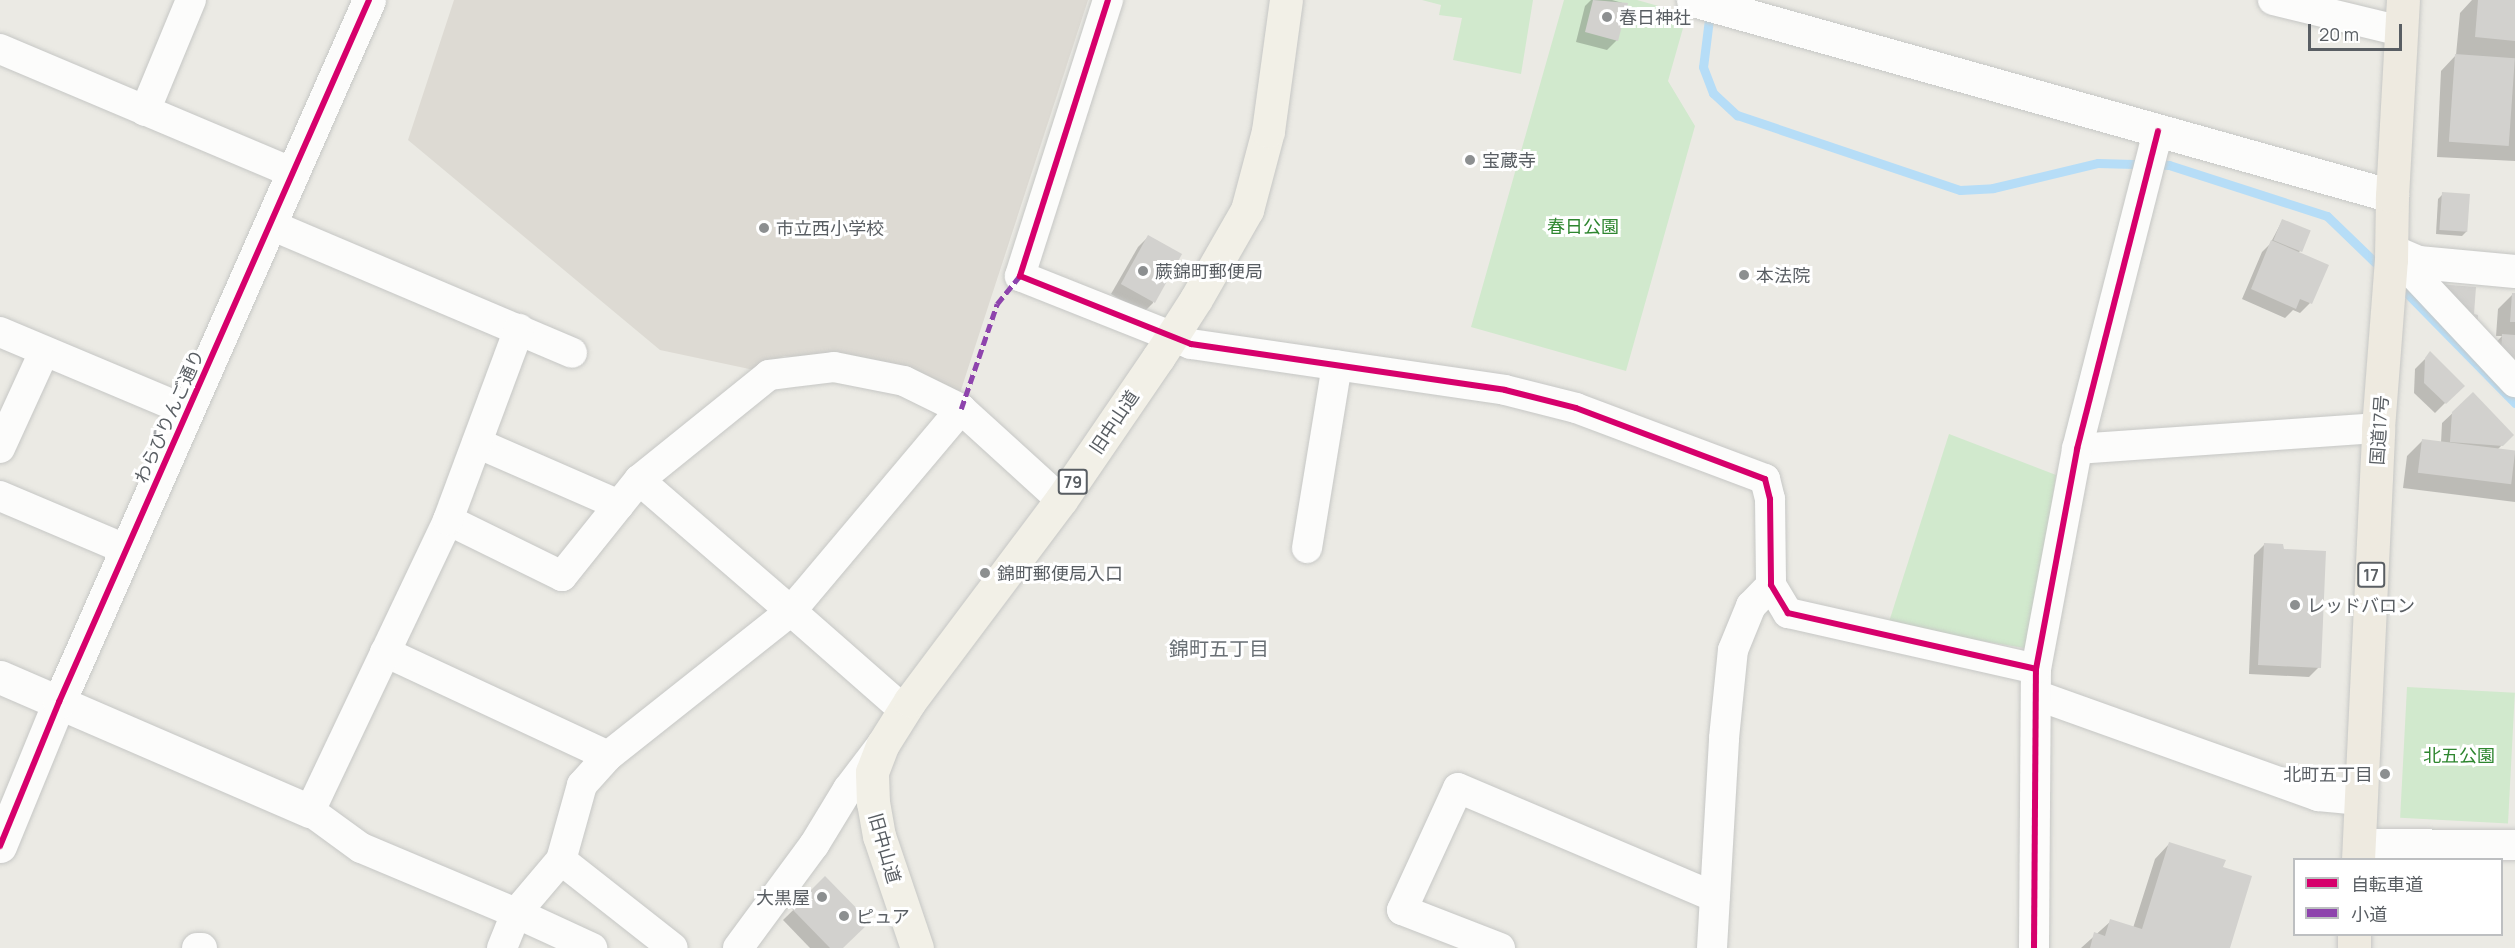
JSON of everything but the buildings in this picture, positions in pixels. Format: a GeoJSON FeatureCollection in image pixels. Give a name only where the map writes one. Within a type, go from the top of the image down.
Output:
{"type":"FeatureCollection","features":[{"type":"Feature","properties":{"kind":"highway","name":"国道17号"},"geometry":{"type":"LineString","coordinates":[[2358,852],[2378,428],[2391,267],[2392,196],[2402,16]]}},
{"type":"Feature","properties":{"kind":"main road","name":"旧中山道"},"geometry":{"type":"LineString","coordinates":[[917,948],[879,836],[873,803],[872,772],[882,744],[1061,500],[1172,337],[1247,210],[1268,131],[1286,0]]}},
{"type":"Feature","properties":{"kind":"street"},"geometry":{"type":"LineString","coordinates":[[145,111],[191,0]]}},
{"type":"Feature","properties":{"kind":"street","name":"わらびりんご通り"},"geometry":{"type":"LineString","coordinates":[[0,846],[59,702],[369,0]]}},
{"type":"Feature","properties":{"kind":"street"},"geometry":{"type":"LineString","coordinates":[[1108,0],[1020,276],[1191,344],[1505,390],[1576,408],[1765,479],[1770,499],[1771,585],[1788,613],[2036,682],[2318,796],[2361,800]]}},
{"type":"Feature","properties":{"kind":"street"},"geometry":{"type":"LineString","coordinates":[[1694,0],[2156,140],[2392,196]]}},
{"type":"Feature","properties":{"kind":"street"},"geometry":{"type":"LineString","coordinates":[[2273,0],[2402,16]]}},
{"type":"Feature","properties":{"kind":"street"},"geometry":{"type":"LineString","coordinates":[[0,49],[293,173]]}},
{"type":"Feature","properties":{"kind":"street"},"geometry":{"type":"LineString","coordinates":[[2034,948],[2036,682],[2077,449],[2156,140]]}},
{"type":"Feature","properties":{"kind":"street"},"geometry":{"type":"LineString","coordinates":[[271,225],[572,353]]}},
{"type":"Feature","properties":{"kind":"street"},"geometry":{"type":"LineString","coordinates":[[2391,267],[2418,262],[2515,271]]}},
{"type":"Feature","properties":{"kind":"street"},"geometry":{"type":"LineString","coordinates":[[2391,267],[2515,382]]}},
{"type":"Feature","properties":{"kind":"street"},"geometry":{"type":"LineString","coordinates":[[310,811],[448,520],[519,329]]}},
{"type":"Feature","properties":{"kind":"street"},"geometry":{"type":"LineString","coordinates":[[0,332],[188,411]]}},
{"type":"Feature","properties":{"kind":"street"},"geometry":{"type":"LineString","coordinates":[[0,448],[44,352]]}},
{"type":"Feature","properties":{"kind":"street"},"geometry":{"type":"LineString","coordinates":[[1306,548],[1337,365]]}},
{"type":"Feature","properties":{"kind":"street"},"geometry":{"type":"LineString","coordinates":[[448,520],[562,576],[639,480],[769,375],[834,367],[904,381],[961,409],[1061,500]]}},
{"type":"Feature","properties":{"kind":"street"},"geometry":{"type":"LineString","coordinates":[[502,948],[516,913],[561,860],[582,785],[609,756],[791,611],[961,409]]}},
{"type":"Feature","properties":{"kind":"street"},"geometry":{"type":"LineString","coordinates":[[2077,449],[2378,428]]}},
{"type":"Feature","properties":{"kind":"street"},"geometry":{"type":"LineString","coordinates":[[477,443],[619,505]]}},
{"type":"Feature","properties":{"kind":"street"},"geometry":{"type":"LineString","coordinates":[[639,480],[905,711]]}},
{"type":"Feature","properties":{"kind":"street"},"geometry":{"type":"LineString","coordinates":[[0,496],[127,550]]}},
{"type":"Feature","properties":{"kind":"street"},"geometry":{"type":"LineString","coordinates":[[1712,948],[1724,738],[1733,650],[1750,606],[1771,585]]}},
{"type":"Feature","properties":{"kind":"street"},"geometry":{"type":"LineString","coordinates":[[386,652],[609,756]]}},
{"type":"Feature","properties":{"kind":"street"},"geometry":{"type":"LineString","coordinates":[[0,677],[310,811],[361,848],[516,913],[592,948]]}},
{"type":"Feature","properties":{"kind":"street"},"geometry":{"type":"LineString","coordinates":[[738,948],[814,845],[848,789],[882,744]]}},
{"type":"Feature","properties":{"kind":"street"},"geometry":{"type":"LineString","coordinates":[[1500,948],[1402,910],[1458,788],[1715,897]]}},
{"type":"Feature","properties":{"kind":"street"},"geometry":{"type":"LineString","coordinates":[[2358,852],[2515,845]]}},
{"type":"Feature","properties":{"kind":"street"},"geometry":{"type":"LineString","coordinates":[[561,860],[673,948]]}},
{"type":"Feature","properties":{"kind":"street"},"geometry":{"type":"LineString","coordinates":[[197,948],[202,948]]}},
{"type":"Feature","properties":{"kind":"shaded area","name":"市立西小学校"},"geometry":{"type":"Polygon","coordinates":[[[454,0],[1088,0],[960,393],[840,361],[784,356],[754,370],[660,350],[408,140],[454,0]]]}},
{"type":"Feature","properties":{"kind":"green space"},"geometry":{"type":"Polygon","coordinates":[[[1422,0],[1533,0],[1521,74],[1453,60],[1462,18],[1439,15],[1441,5],[1422,0]]]}},
{"type":"Feature","properties":{"kind":"green space","name":"春日公園"},"geometry":{"type":"Polygon","coordinates":[[[1564,0],[1637,0],[1687,14],[1668,81],[1695,126],[1626,371],[1471,327],[1564,0]]]}},
{"type":"Feature","properties":{"kind":"green space"},"geometry":{"type":"Polygon","coordinates":[[[1949,434],[2056,475],[2030,649],[1888,625],[1949,434]]]}},
{"type":"Feature","properties":{"kind":"green space","name":"北五公園"},"geometry":{"type":"Polygon","coordinates":[[[2407,687],[2515,693],[2508,823],[2400,818],[2407,687]]]}},
{"type":"Feature","properties":{"kind":"waterway"},"geometry":{"type":"LineString","coordinates":[[1710,11],[1703,67],[1713,93],[1737,115],[1960,190],[1993,188],[2098,163],[2169,165],[2327,216],[2383,270]]}},
{"type":"Feature","properties":{"kind":"waterway"},"geometry":{"type":"LineString","coordinates":[[2398,284],[2515,403]]}},
{"type":"Feature","properties":{"kind":"marked path"},"geometry":{"type":"LineString","coordinates":[[961,409],[997,304],[1020,276]]}},
{"type":"Feature","properties":{"kind":"cycle path"},"geometry":{"type":"LineString","coordinates":[[0,846],[59,702],[369,0]]}},
{"type":"Feature","properties":{"kind":"cycle path"},"geometry":{"type":"LineString","coordinates":[[1108,0],[1020,276],[1191,344],[1505,390],[1576,408],[1765,479],[1770,499],[1771,585],[1788,613],[2036,669]]}},
{"type":"Feature","properties":{"kind":"cycle path"},"geometry":{"type":"LineString","coordinates":[[2034,948],[2036,669],[2077,449],[2158,131]]}},
{"type":"Feature","properties":{"kind":"place","name":"春日神社"},"geometry":{"type":"Point","coordinates":[1607,17]}},
{"type":"Feature","properties":{"kind":"place","name":"宝蔵寺"},"geometry":{"type":"Point","coordinates":[1470,160]}},
{"type":"Feature","properties":{"kind":"place","name":"市立西小学校"},"geometry":{"type":"Point","coordinates":[764,228]}},
{"type":"Feature","properties":{"kind":"place","name":"蕨錦町郵便局"},"geometry":{"type":"Point","coordinates":[1143,271]}},
{"type":"Feature","properties":{"kind":"place","name":"本法院"},"geometry":{"type":"Point","coordinates":[1744,275]}},
{"type":"Feature","properties":{"kind":"place","name":"錦町郵便局入口"},"geometry":{"type":"Point","coordinates":[985,573]}},
{"type":"Feature","properties":{"kind":"place","name":"レッドバロン"},"geometry":{"type":"Point","coordinates":[2295,605]}},
{"type":"Feature","properties":{"kind":"place","name":"北町五丁目"},"geometry":{"type":"Point","coordinates":[2385,774]}},
{"type":"Feature","properties":{"kind":"place","name":"大黒屋"},"geometry":{"type":"Point","coordinates":[822,897]}},
{"type":"Feature","properties":{"kind":"place","name":"ピュア"},"geometry":{"type":"Point","coordinates":[844,916]}},
{"type":"Feature","properties":{"kind":"district","name":"錦町五丁目"},"geometry":{"type":"Point","coordinates":[1219,648]}}]}
